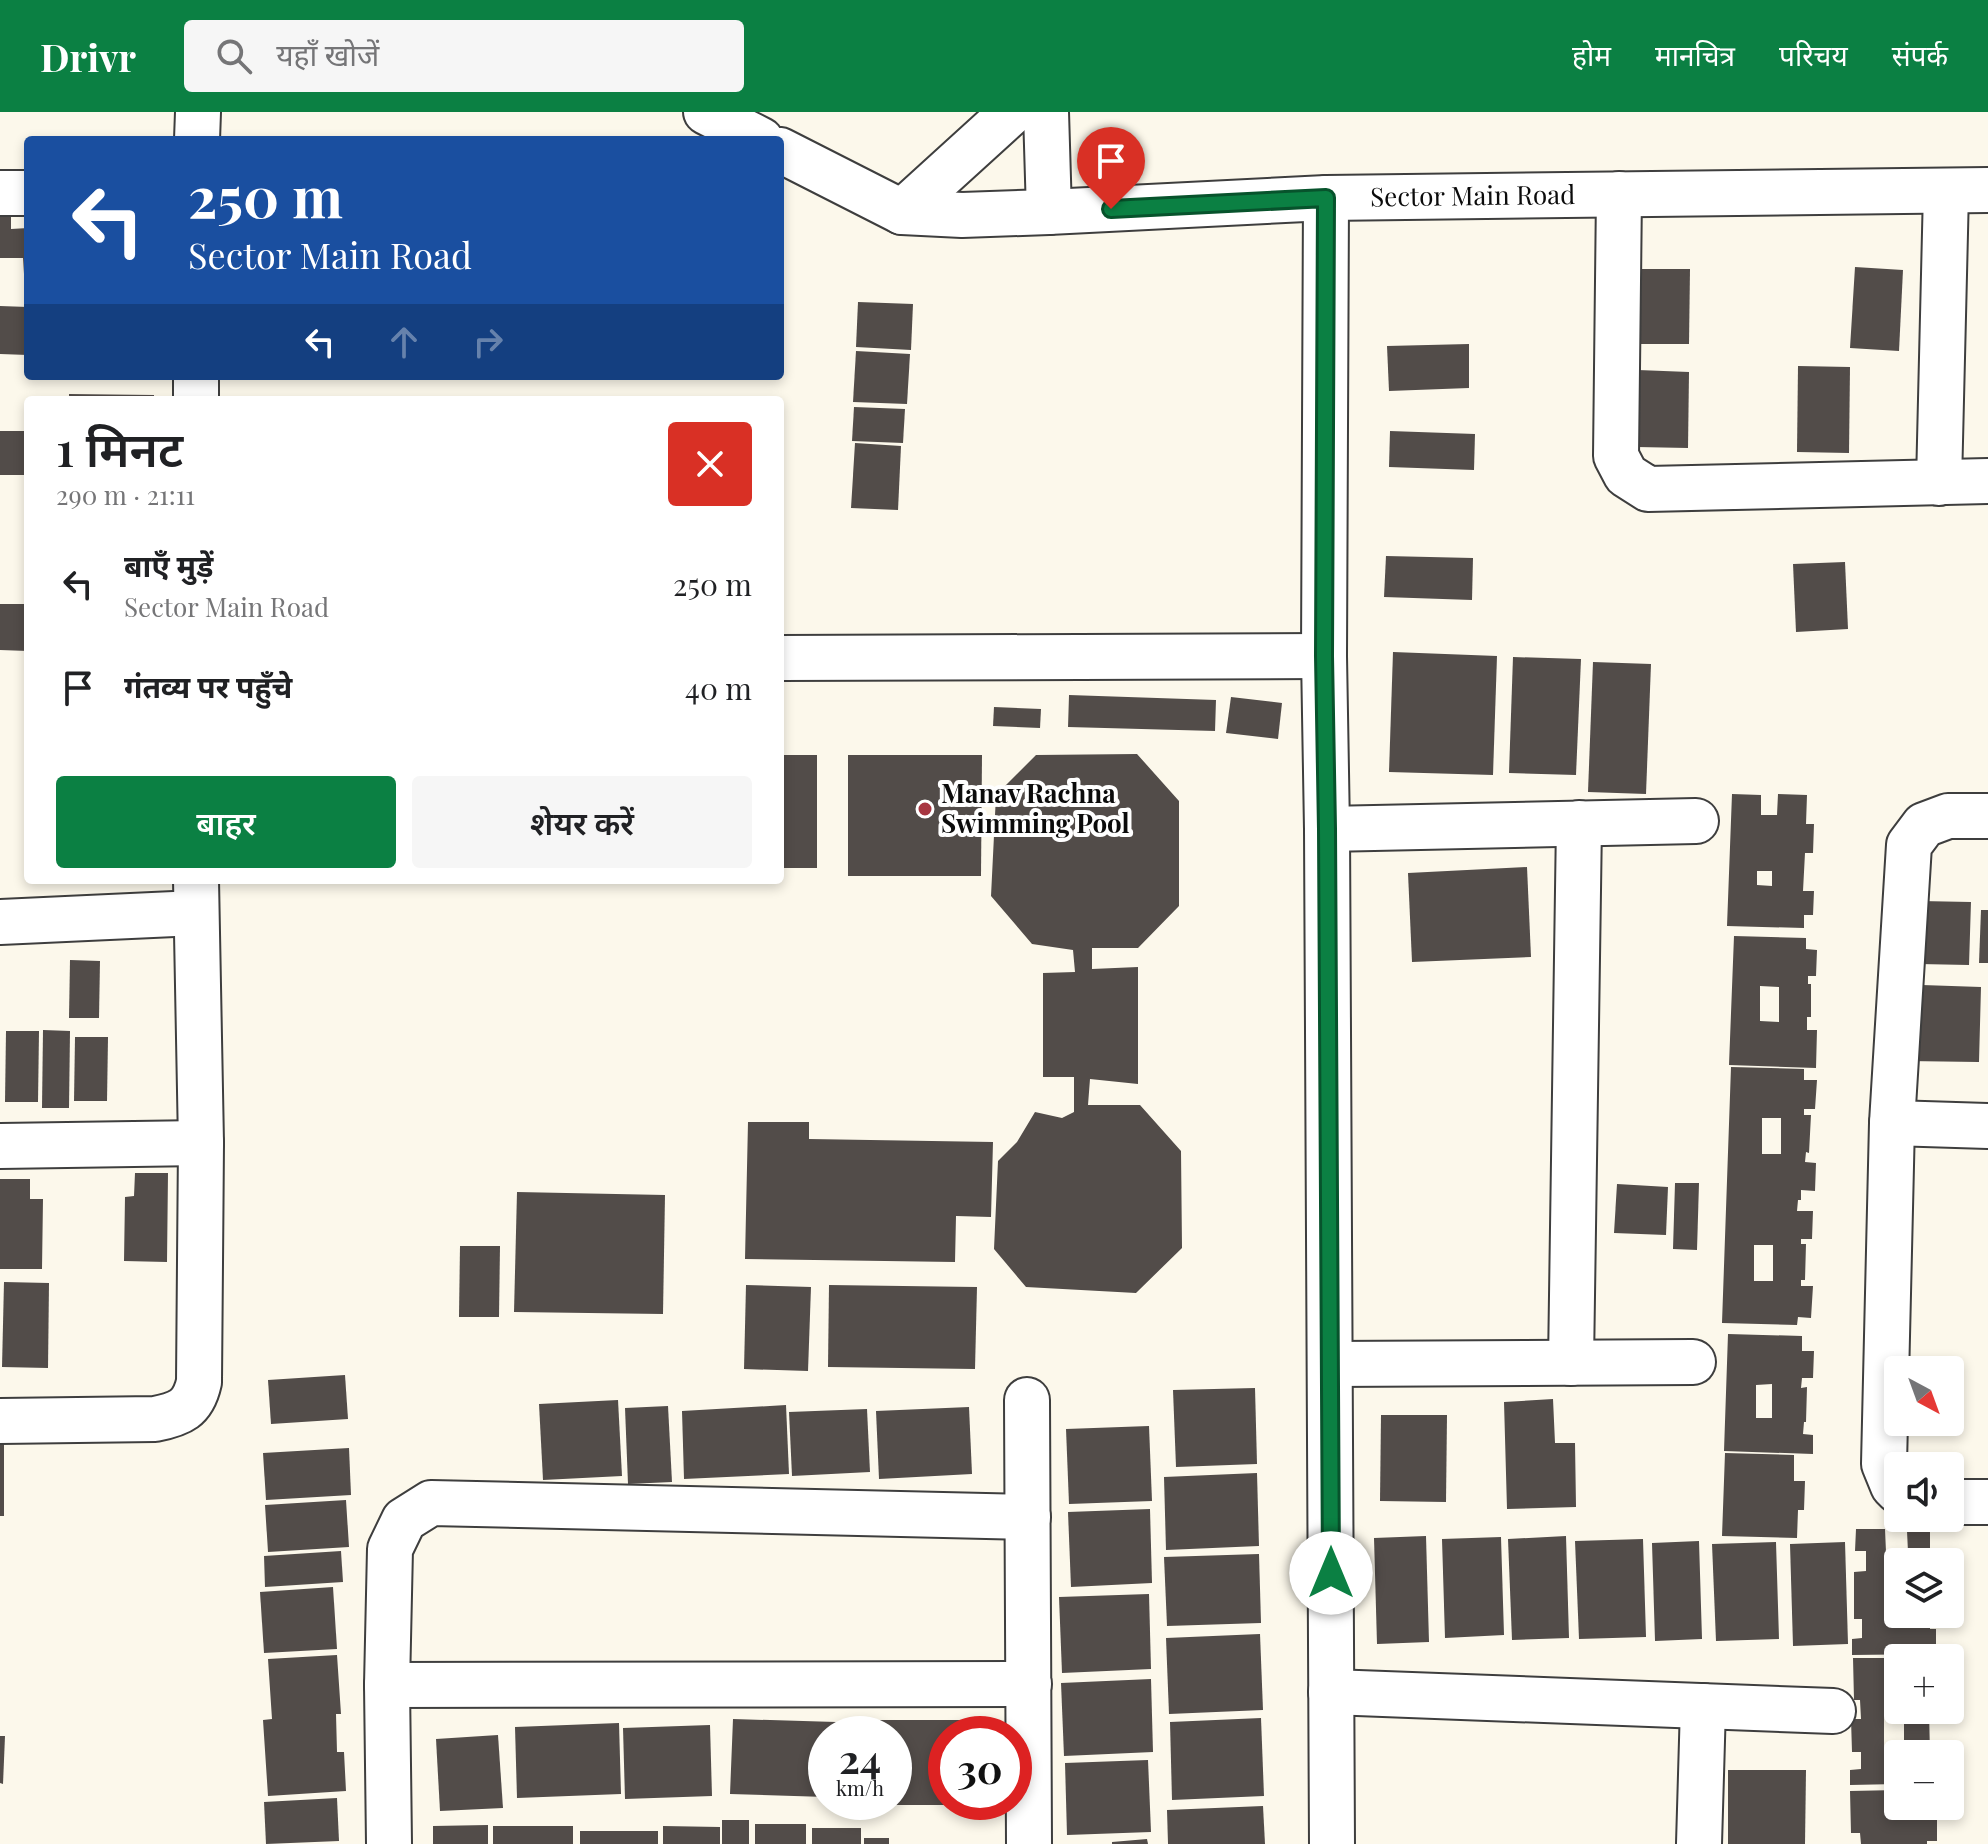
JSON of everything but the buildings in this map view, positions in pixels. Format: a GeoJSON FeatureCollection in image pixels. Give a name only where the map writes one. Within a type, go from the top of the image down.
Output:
{"type":"FeatureCollection","features":[{"type":"Feature","properties":{"kind":"street"},"geometry":{"type":"LineString","coordinates":[[197,136],[198,112]]}},
{"type":"Feature","properties":{"kind":"street"},"geometry":{"type":"LineString","coordinates":[[706,112],[753,136]]}},
{"type":"Feature","properties":{"kind":"street"},"geometry":{"type":"LineString","coordinates":[[902,212],[1012,112]]}},
{"type":"Feature","properties":{"kind":"street"},"geometry":{"type":"LineString","coordinates":[[1046,112],[1049,212]]}},
{"type":"Feature","properties":{"kind":"street","name":"Sector Main Road"},"geometry":{"type":"LineString","coordinates":[[784,152],[902,212],[962,215],[1326,198],[1967,190]]}},
{"type":"Feature","properties":{"kind":"street"},"geometry":{"type":"LineString","coordinates":[[1939,483],[1967,190]]}},
{"type":"Feature","properties":{"kind":"street"},"geometry":{"type":"LineString","coordinates":[[0,193],[24,193]]}},
{"type":"Feature","properties":{"kind":"street"},"geometry":{"type":"LineString","coordinates":[[1619,194],[1616,456],[1626,475],[1648,489],[1988,481]]}},
{"type":"Feature","properties":{"kind":"street"},"geometry":{"type":"LineString","coordinates":[[1326,198],[1324,656],[1332,1844]]}},
{"type":"Feature","properties":{"kind":"street"},"geometry":{"type":"LineString","coordinates":[[784,658],[1324,656]]}},
{"type":"Feature","properties":{"kind":"street"},"geometry":{"type":"LineString","coordinates":[[1884,1452],[1892,1123],[1909,845],[1924,825],[1948,816],[1988,816]]}},
{"type":"Feature","properties":{"kind":"street"},"geometry":{"type":"LineString","coordinates":[[1327,829],[1696,821]]}},
{"type":"Feature","properties":{"kind":"street"},"geometry":{"type":"LineString","coordinates":[[1571,1363],[1579,823]]}},
{"type":"Feature","properties":{"kind":"street"},"geometry":{"type":"LineString","coordinates":[[0,922],[196,896],[201,1143],[199,1382],[189,1405],[176,1415],[155,1419],[0,1421]]}},
{"type":"Feature","properties":{"kind":"street"},"geometry":{"type":"LineString","coordinates":[[1892,1123],[1988,1126]]}},
{"type":"Feature","properties":{"kind":"street"},"geometry":{"type":"LineString","coordinates":[[0,1146],[201,1143]]}},
{"type":"Feature","properties":{"kind":"street"},"geometry":{"type":"LineString","coordinates":[[1330,1364],[1693,1362]]}},
{"type":"Feature","properties":{"kind":"street"},"geometry":{"type":"LineString","coordinates":[[1027,1400],[1029,1844]]}},
{"type":"Feature","properties":{"kind":"street"},"geometry":{"type":"LineString","coordinates":[[1964,1502],[1988,1502]]}},
{"type":"Feature","properties":{"kind":"street"},"geometry":{"type":"LineString","coordinates":[[389,1844],[387,1685],[390,1549],[404,1520],[431,1503],[1028,1517]]}},
{"type":"Feature","properties":{"kind":"street"},"geometry":{"type":"LineString","coordinates":[[387,1685],[1029,1684]]}},
{"type":"Feature","properties":{"kind":"street"},"geometry":{"type":"LineString","coordinates":[[1331,1692],[1833,1711]]}},
{"type":"Feature","properties":{"kind":"street"},"geometry":{"type":"LineString","coordinates":[[1699,1844],[1703,1706]]}},
{"type":"Feature","properties":{"kind":"place","name":"Manav Rachna Swimming Pool"},"geometry":{"type":"Point","coordinates":[925,809]}},
{"type":"Feature","properties":{"kind":"route"},"geometry":{"type":"LineString","coordinates":[[1111,209],[1326,198],[1324,656],[1331,1573]]}}]}
